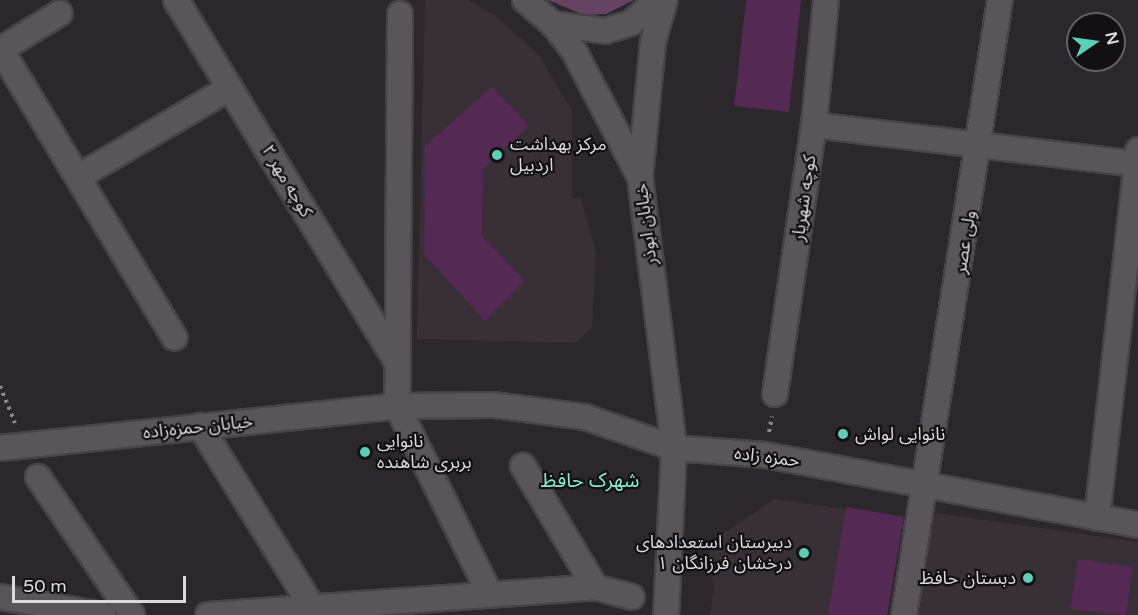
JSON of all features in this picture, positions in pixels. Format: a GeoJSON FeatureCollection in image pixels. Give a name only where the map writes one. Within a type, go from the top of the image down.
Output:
{"type":"FeatureCollection","features":[{"type":"Feature","properties":{"kind":"street","name":"کوچه مهر ۲"},"geometry":{"type":"LineString","coordinates":[[176,0],[397,362]]}},
{"type":"Feature","properties":{"kind":"street"},"geometry":{"type":"LineString","coordinates":[[525,0],[553,24],[574,51],[640,177]]}},
{"type":"Feature","properties":{"kind":"street"},"geometry":{"type":"LineString","coordinates":[[553,24],[605,32],[631,23],[658,0]]}},
{"type":"Feature","properties":{"kind":"street","name":"خیابان ابوذر"},"geometry":{"type":"LineString","coordinates":[[665,0],[653,42],[640,177],[674,448],[666,615]]}},
{"type":"Feature","properties":{"kind":"street","name":"کوچه شهریار"},"geometry":{"type":"LineString","coordinates":[[776,394],[814,125],[826,0]]}},
{"type":"Feature","properties":{"kind":"street","name":"ولی عصر"},"geometry":{"type":"LineString","coordinates":[[904,615],[980,149],[1000,0]]}},
{"type":"Feature","properties":{"kind":"street"},"geometry":{"type":"LineString","coordinates":[[60,13],[0,50],[175,338]]}},
{"type":"Feature","properties":{"kind":"street"},"geometry":{"type":"LineString","coordinates":[[400,14],[397,406],[490,594]]}},
{"type":"Feature","properties":{"kind":"street"},"geometry":{"type":"LineString","coordinates":[[78,177],[230,88]]}},
{"type":"Feature","properties":{"kind":"street"},"geometry":{"type":"LineString","coordinates":[[814,125],[980,149],[1137,157],[1098,518]]}},
{"type":"Feature","properties":{"kind":"street","name":"حمزه زاده"},"geometry":{"type":"LineString","coordinates":[[397,406],[494,405],[585,417],[674,448],[765,455],[1138,525]]}},
{"type":"Feature","properties":{"kind":"street","name":"خیابان حمزه‌زاده"},"geometry":{"type":"LineString","coordinates":[[0,448],[397,406]]}},
{"type":"Feature","properties":{"kind":"street"},"geometry":{"type":"LineString","coordinates":[[200,426],[315,611]]}},
{"type":"Feature","properties":{"kind":"street"},"geometry":{"type":"LineString","coordinates":[[523,466],[594,587]]}},
{"type":"Feature","properties":{"kind":"street"},"geometry":{"type":"LineString","coordinates":[[38,477],[132,615]]}},
{"type":"Feature","properties":{"kind":"street"},"geometry":{"type":"LineString","coordinates":[[208,615],[315,611],[490,594],[594,587],[632,597]]}},
{"type":"Feature","properties":{"kind":"street"},"geometry":{"type":"LineString","coordinates":[[0,597],[103,615]]}},
{"type":"Feature","properties":{"kind":"path"},"geometry":{"type":"LineString","coordinates":[[0,386],[25,445]]}},
{"type":"Feature","properties":{"kind":"path"},"geometry":{"type":"LineString","coordinates":[[765,455],[776,394]]}},
{"type":"Feature","properties":{"kind":"shaded area","name":"مرکز بهداشت اردبیل"},"geometry":{"type":"Polygon","coordinates":[[[425,0],[469,0],[497,17],[539,55],[572,111],[572,198],[581,198],[596,253],[592,327],[576,343],[417,339],[425,0]]]}},
{"type":"Feature","properties":{"kind":"shaded area"},"geometry":{"type":"Polygon","coordinates":[[[548,0],[634,0],[606,14],[584,15],[548,0]]]}},
{"type":"Feature","properties":{"kind":"shaded area","name":"دبیرستان استعدادهای درخشان فرزانگان ۱"},"geometry":{"type":"Polygon","coordinates":[[[774,499],[904,517],[887,615],[710,615],[714,588],[708,544],[774,499]]]}},
{"type":"Feature","properties":{"kind":"shaded area","name":"دبستان حافظ"},"geometry":{"type":"Polygon","coordinates":[[[930,512],[1138,542],[1138,615],[911,615],[930,512]]]}},
{"type":"Feature","properties":{"kind":"building"},"geometry":{"type":"Polygon","coordinates":[[[746,0],[801,0],[789,112],[734,106],[746,0]]]}},
{"type":"Feature","properties":{"kind":"building"},"geometry":{"type":"Polygon","coordinates":[[[492,87],[529,126],[483,169],[482,236],[525,281],[485,321],[424,254],[425,146],[492,87]]]}},
{"type":"Feature","properties":{"kind":"building"},"geometry":{"type":"Polygon","coordinates":[[[846,507],[904,517],[887,615],[828,615],[846,507]]]}},
{"type":"Feature","properties":{"kind":"building"},"geometry":{"type":"Polygon","coordinates":[[[1078,559],[1133,567],[1126,615],[1070,609],[1078,559]]]}},
{"type":"Feature","properties":{"kind":"place","name":"مرکز بهداشت اردبیل"},"geometry":{"type":"Point","coordinates":[497,155]}},
{"type":"Feature","properties":{"kind":"place","name":"نانوایی لواش"},"geometry":{"type":"Point","coordinates":[843,434]}},
{"type":"Feature","properties":{"kind":"place","name":"نانوایی بربری شاهنده"},"geometry":{"type":"Point","coordinates":[365,452]}},
{"type":"Feature","properties":{"kind":"place","name":"دبیرستان استعدادهای درخشان فرزانگان ۱"},"geometry":{"type":"Point","coordinates":[804,553]}},
{"type":"Feature","properties":{"kind":"place","name":"دبستان حافظ"},"geometry":{"type":"Point","coordinates":[1028,578]}},
{"type":"Feature","properties":{"kind":"district","name":"شهرک حافظ"},"geometry":{"type":"Point","coordinates":[590,481]}}]}
